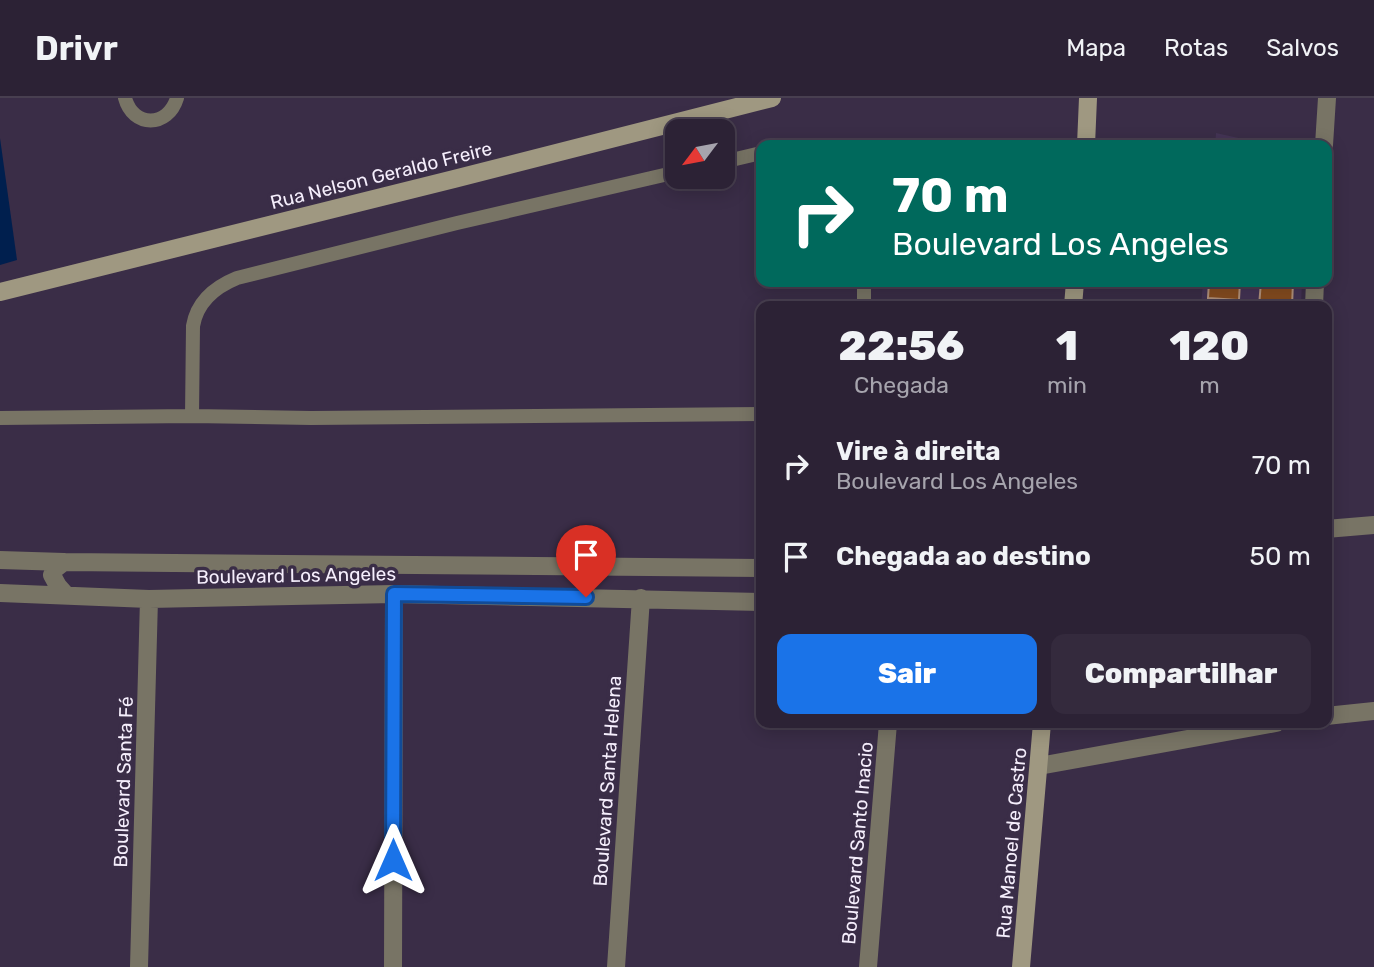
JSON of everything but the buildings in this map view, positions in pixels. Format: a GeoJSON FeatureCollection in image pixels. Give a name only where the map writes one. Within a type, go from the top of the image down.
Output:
{"type":"FeatureCollection","features":[{"type":"Feature","properties":{"kind":"main road","name":"Rua Nelson Geraldo Freire"},"geometry":{"type":"LineString","coordinates":[[0,292],[772,98]]}},
{"type":"Feature","properties":{"kind":"main road"},"geometry":{"type":"LineString","coordinates":[[1086,140],[1088,98]]}},
{"type":"Feature","properties":{"kind":"main road","name":"Rua Manoel de Castro"},"geometry":{"type":"LineString","coordinates":[[1021,967],[1042,728]]}},
{"type":"Feature","properties":{"kind":"street"},"geometry":{"type":"LineString","coordinates":[[1324,140],[1327,98]]}},
{"type":"Feature","properties":{"kind":"street"},"geometry":{"type":"LineString","coordinates":[[1332,529],[1374,525]]}},
{"type":"Feature","properties":{"kind":"street","name":"Boulevard Los Angeles"},"geometry":{"type":"LineString","coordinates":[[0,560],[756,568]]}},
{"type":"Feature","properties":{"kind":"street"},"geometry":{"type":"LineString","coordinates":[[64,562],[52,575],[66,595]]}},
{"type":"Feature","properties":{"kind":"street","name":"Boulevard Los Angeles"},"geometry":{"type":"LineString","coordinates":[[0,593],[149,599],[394,594],[756,602]]}},
{"type":"Feature","properties":{"kind":"street"},"geometry":{"type":"LineString","coordinates":[[393,967],[394,594]]}},
{"type":"Feature","properties":{"kind":"street","name":"Boulevard Santa Helena"},"geometry":{"type":"LineString","coordinates":[[616,967],[641,598]]}},
{"type":"Feature","properties":{"kind":"street","name":"Boulevard Santa Fé"},"geometry":{"type":"LineString","coordinates":[[139,967],[149,599]]}},
{"type":"Feature","properties":{"kind":"street"},"geometry":{"type":"LineString","coordinates":[[1332,715],[1374,711]]}},
{"type":"Feature","properties":{"kind":"street","name":"Boulevard Santo Inacio"},"geometry":{"type":"LineString","coordinates":[[868,967],[888,728]]}},
{"type":"Feature","properties":{"kind":"street"},"geometry":{"type":"LineString","coordinates":[[1039,766],[1248,728]]}},
{"type":"Feature","properties":{"kind":"lane"},"geometry":{"type":"LineString","coordinates":[[125,98],[134,113],[146,120],[157,121],[171,111],[177,98]]}},
{"type":"Feature","properties":{"kind":"lane"},"geometry":{"type":"LineString","coordinates":[[735,159],[756,154]]}},
{"type":"Feature","properties":{"kind":"lane"},"geometry":{"type":"LineString","coordinates":[[192,416],[195,314],[204,301],[226,283],[457,223],[665,175]]}},
{"type":"Feature","properties":{"kind":"lane"},"geometry":{"type":"LineString","coordinates":[[0,418],[756,414]]}},
{"type":"Feature","properties":{"kind":"shaded area"},"geometry":{"type":"Polygon","coordinates":[[[1216,133],[1248,140],[1215,140],[1216,133]]]}},
{"type":"Feature","properties":{"kind":"shaded area"},"geometry":{"type":"Polygon","coordinates":[[[1203,287],[1302,287],[1301,301],[1201,301],[1203,287]]]}},
{"type":"Feature","properties":{"kind":"water"},"geometry":{"type":"Polygon","coordinates":[[[0,138],[17,260],[0,265],[0,138]]]}},
{"type":"Feature","properties":{"kind":"route"},"geometry":{"type":"LineString","coordinates":[[393,860],[394,594],[586,597]]}}]}
